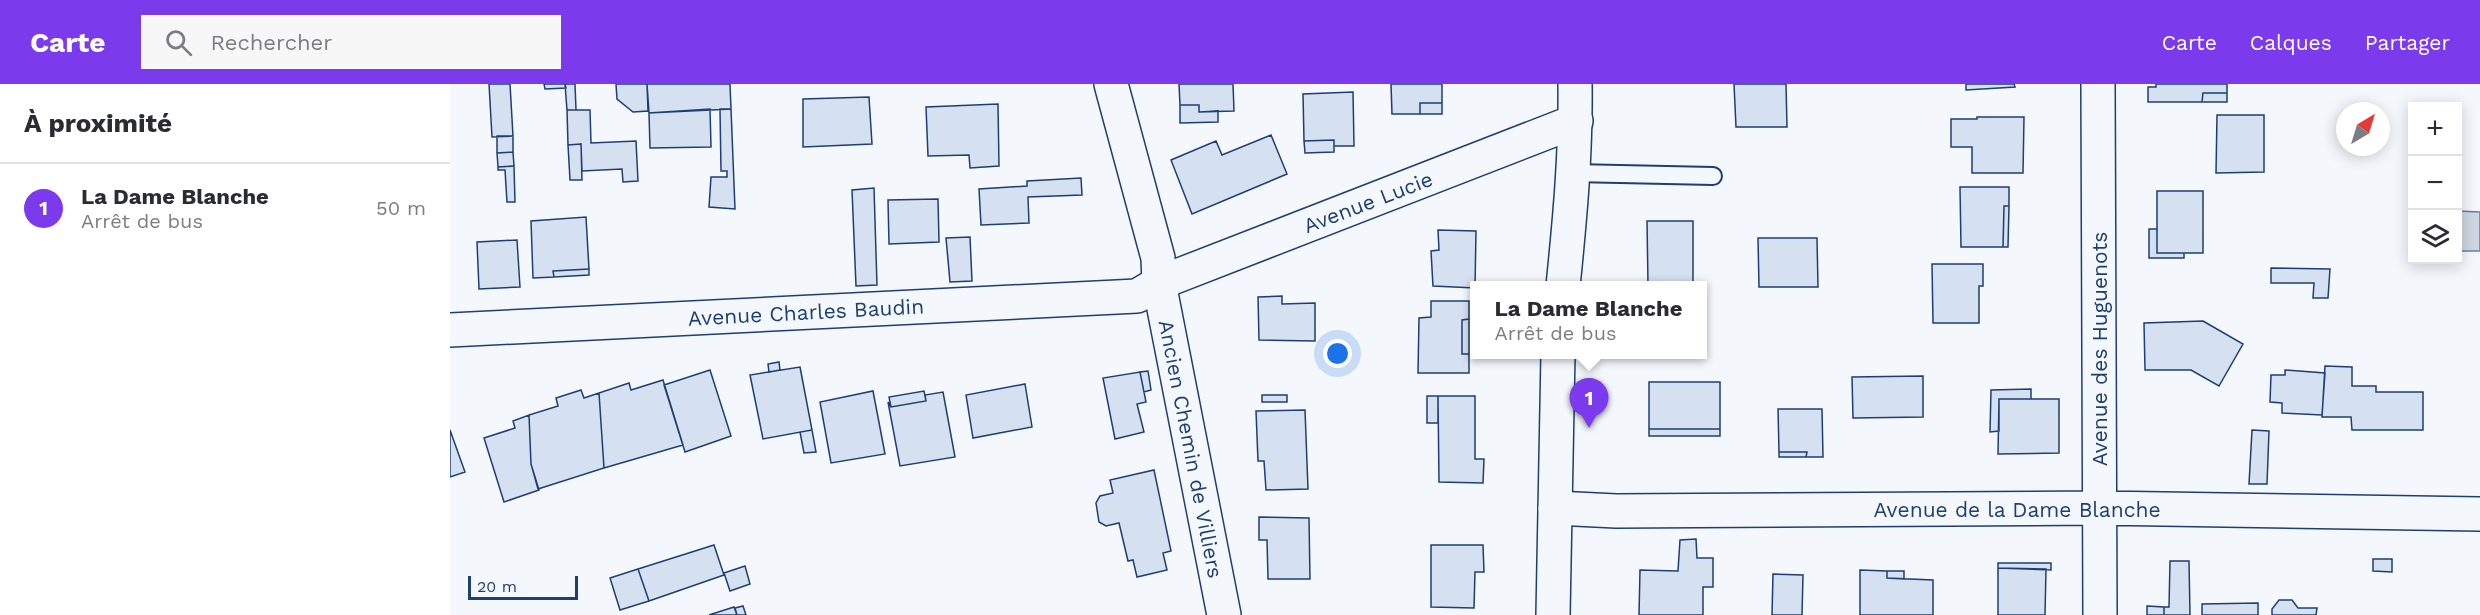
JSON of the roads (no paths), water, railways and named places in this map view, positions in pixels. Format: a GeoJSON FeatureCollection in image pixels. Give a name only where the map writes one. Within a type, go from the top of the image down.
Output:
{"type":"FeatureCollection","features":[{"type":"Feature","properties":{"kind":"street","name":"Ancien Chemin de Villiers"},"geometry":{"type":"LineString","coordinates":[[1111,84],[1158,258],[1159,283],[1224,615]]}},
{"type":"Feature","properties":{"kind":"street"},"geometry":{"type":"LineString","coordinates":[[1563,281],[1573,173],[1576,121],[1575,84]]}},
{"type":"Feature","properties":{"kind":"street","name":"Avenue des Huguenots"},"geometry":{"type":"LineString","coordinates":[[2098,84],[2100,615]]}},
{"type":"Feature","properties":{"kind":"street","name":"Avenue Lucie"},"geometry":{"type":"LineString","coordinates":[[1159,283],[1576,121]]}},
{"type":"Feature","properties":{"kind":"street","name":"Avenue Charles Baudin"},"geometry":{"type":"LineString","coordinates":[[450,330],[1137,296],[1159,283]]}},
{"type":"Feature","properties":{"kind":"street"},"geometry":{"type":"LineString","coordinates":[[1553,615],[1558,359]]}},
{"type":"Feature","properties":{"kind":"street","name":"Avenue de la Dame Blanche"},"geometry":{"type":"LineString","coordinates":[[1555,508],[1628,511],[2100,508],[2480,514]]}},
{"type":"Feature","properties":{"kind":"lane"},"geometry":{"type":"LineString","coordinates":[[1573,173],[1713,176]]}},
{"type":"Feature","properties":{"kind":"place","name":"La Dame Blanche"},"geometry":{"type":"Point","coordinates":[1589,428]}}]}
